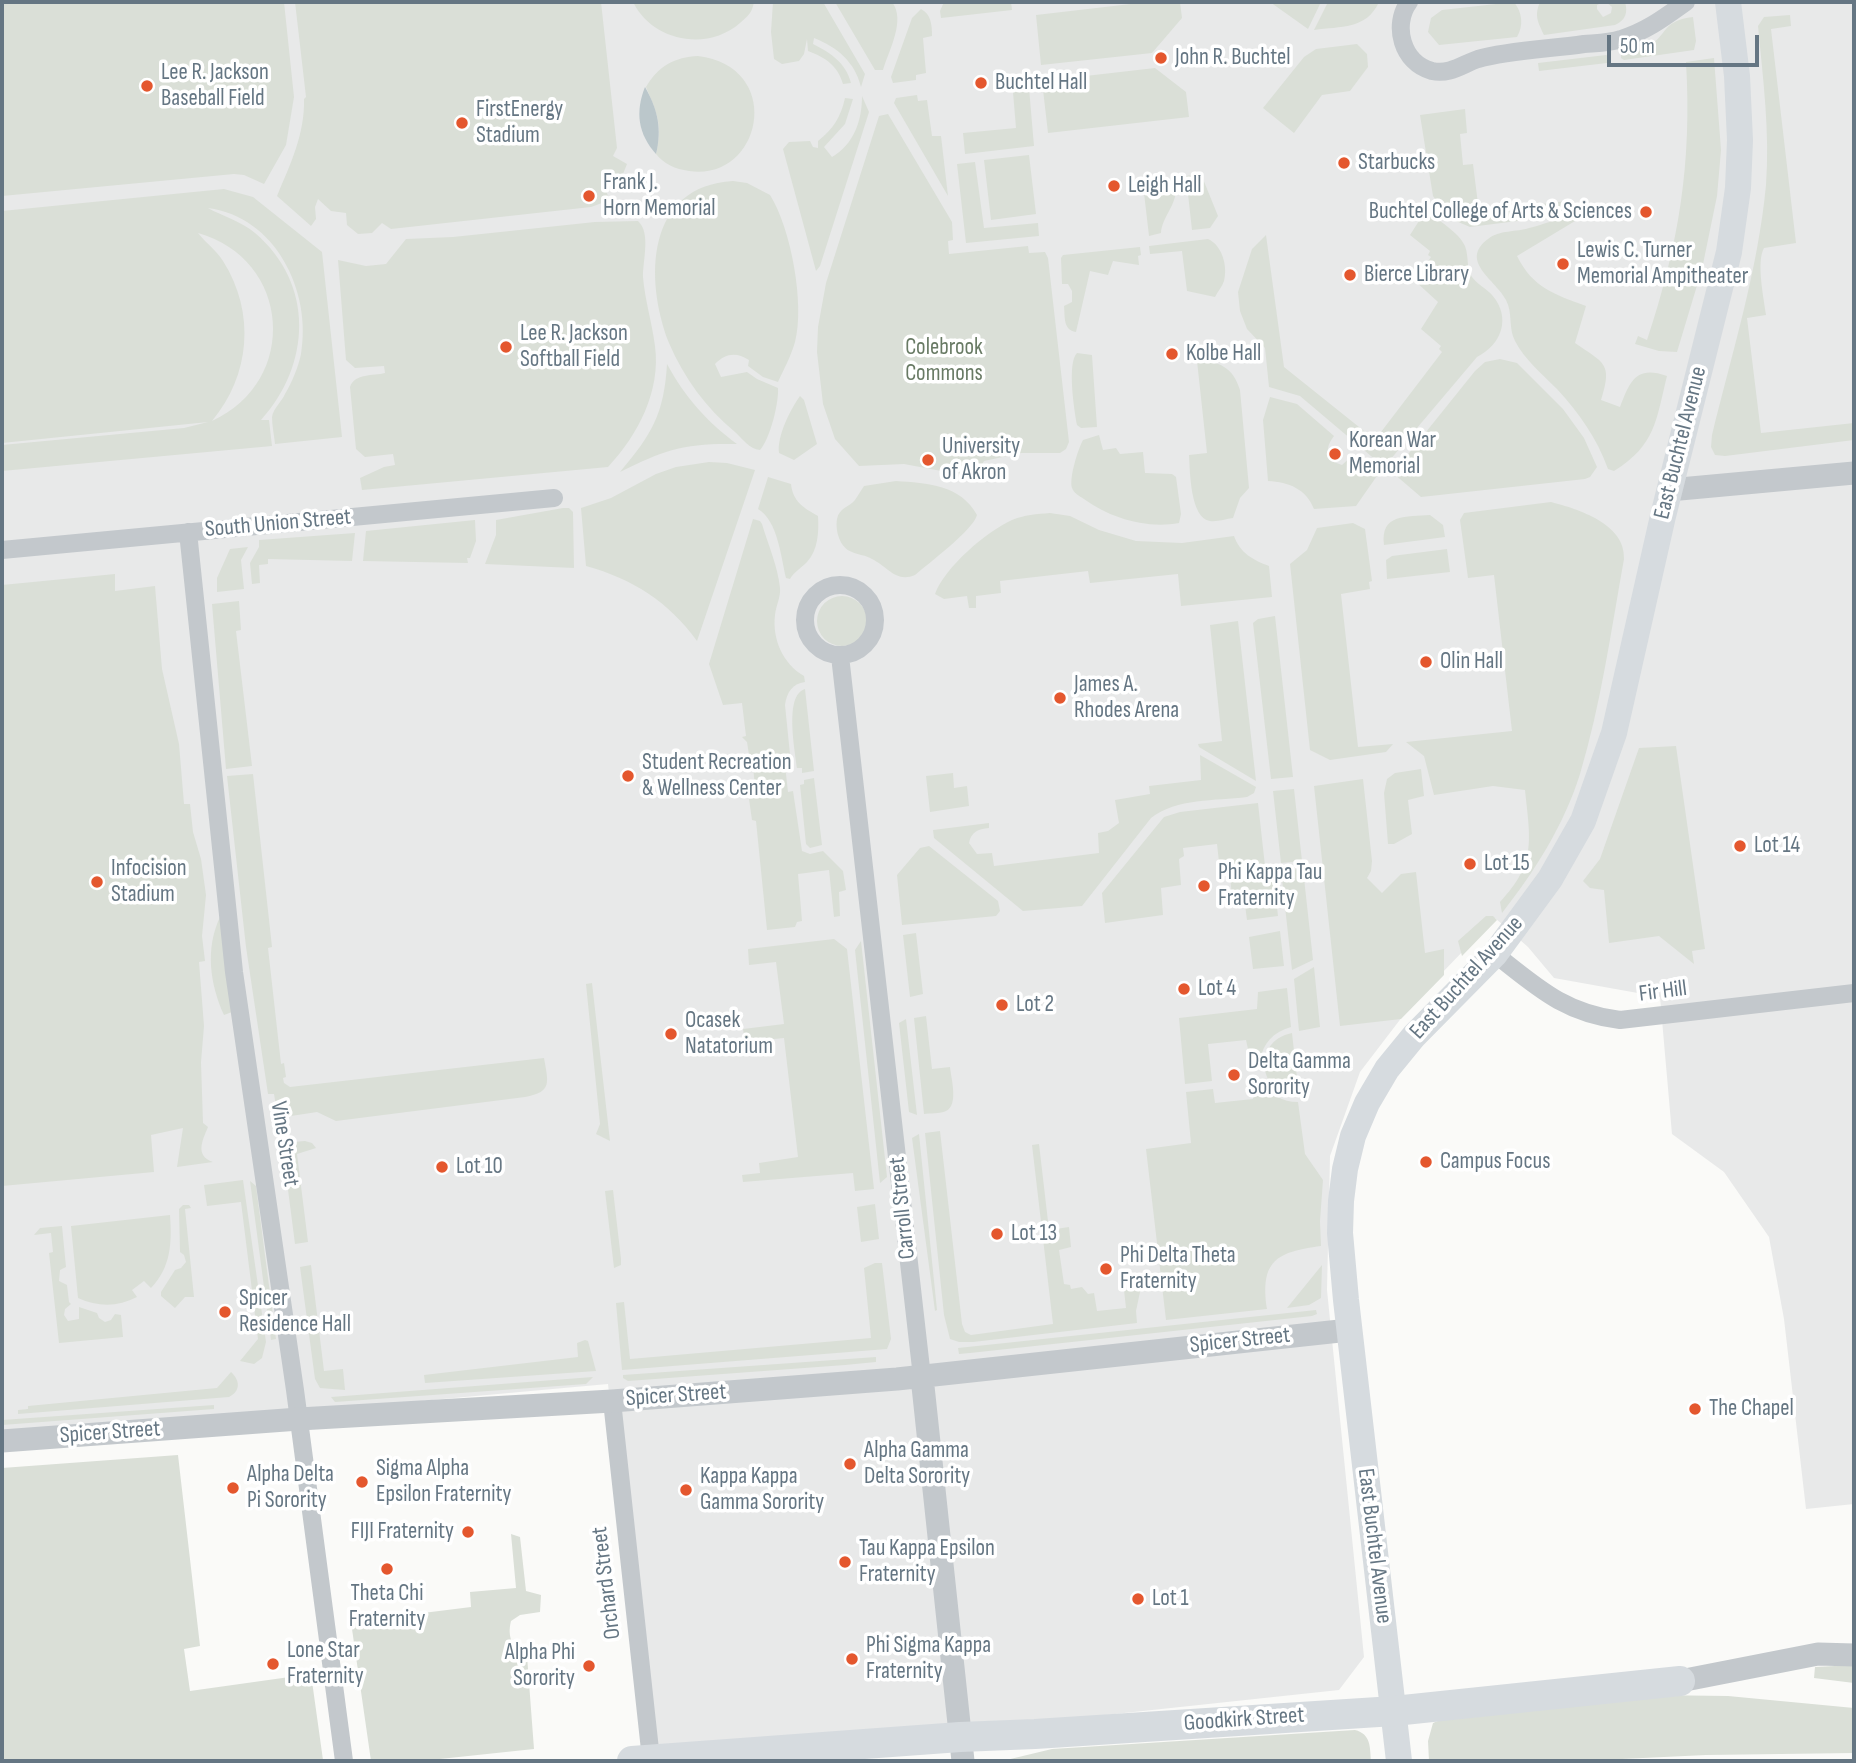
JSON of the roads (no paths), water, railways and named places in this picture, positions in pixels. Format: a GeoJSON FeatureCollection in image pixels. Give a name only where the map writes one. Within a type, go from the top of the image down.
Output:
{"type":"FeatureCollection","features":[{"type":"Feature","properties":{"kind":"main road","name":"East Buchtel Avenue"},"geometry":{"type":"LineString","coordinates":[[1398,1755],[1340,1233],[1345,1169],[1353,1136],[1367,1103],[1387,1069],[1429,1020],[1494,954],[1550,879],[1583,821],[1596,788],[1614,733],[1669,490],[1729,252],[1738,188],[1740,140],[1738,89],[1728,2]]}},
{"type":"Feature","properties":{"kind":"main road","name":"Goodkirk Street"},"geometry":{"type":"LineString","coordinates":[[641,1760],[962,1749],[1034,1734],[1394,1711],[1680,1681]]}},
{"type":"Feature","properties":{"kind":"street"},"geometry":{"type":"LineString","coordinates":[[1409,2],[1400,24],[1406,50],[1421,66],[1434,71],[1449,71],[1477,60],[1618,40],[1649,29],[1686,2]]}},
{"type":"Feature","properties":{"kind":"street"},"geometry":{"type":"LineString","coordinates":[[1669,490],[1854,473]]}},
{"type":"Feature","properties":{"kind":"street","name":"South Union Street"},"geometry":{"type":"LineString","coordinates":[[2,550],[554,499]]}},
{"type":"Feature","properties":{"kind":"street","name":"Vine Street"},"geometry":{"type":"LineString","coordinates":[[188,532],[234,972],[299,1419],[344,1761]]}},
{"type":"Feature","properties":{"kind":"street"},"geometry":{"type":"LineString","coordinates":[[844,585],[864,595],[872,607],[875,622],[870,639],[864,645],[840,656],[818,649],[810,640],[804,618],[807,607],[822,590],[844,585]]}},
{"type":"Feature","properties":{"kind":"street","name":"Carroll Street"},"geometry":{"type":"LineString","coordinates":[[840,656],[962,1749]]}},
{"type":"Feature","properties":{"kind":"street","name":"Fir Hill"},"geometry":{"type":"LineString","coordinates":[[1494,954],[1569,1008],[1619,1020],[1854,993]]}},
{"type":"Feature","properties":{"kind":"street","name":"Spicer Street"},"geometry":{"type":"LineString","coordinates":[[2,1441],[299,1419],[612,1401],[922,1377],[1349,1330]]}},
{"type":"Feature","properties":{"kind":"street","name":"Orchard Street"},"geometry":{"type":"LineString","coordinates":[[612,1401],[641,1760]]}},
{"type":"Feature","properties":{"kind":"street","name":"Goodkirk Street"},"geometry":{"type":"LineString","coordinates":[[1680,1681],[1818,1654],[1854,1655]]}},
{"type":"Feature","properties":{"kind":"place","name":"John R. Buchtel"},"geometry":{"type":"Point","coordinates":[1161,58]}},
{"type":"Feature","properties":{"kind":"place","name":"Buchtel Hall"},"geometry":{"type":"Point","coordinates":[981,83]}},
{"type":"Feature","properties":{"kind":"place","name":"Lee R. Jackson Baseball Field"},"geometry":{"type":"Point","coordinates":[147,86]}},
{"type":"Feature","properties":{"kind":"place","name":"FirstEnergy Stadium"},"geometry":{"type":"Point","coordinates":[462,123]}},
{"type":"Feature","properties":{"kind":"place","name":"Starbucks"},"geometry":{"type":"Point","coordinates":[1344,163]}},
{"type":"Feature","properties":{"kind":"place","name":"Leigh Hall"},"geometry":{"type":"Point","coordinates":[1114,186]}},
{"type":"Feature","properties":{"kind":"place","name":"Frank J. Horn Memorial"},"geometry":{"type":"Point","coordinates":[589,196]}},
{"type":"Feature","properties":{"kind":"place","name":"Buchtel College of Arts & Sciences"},"geometry":{"type":"Point","coordinates":[1646,212]}},
{"type":"Feature","properties":{"kind":"place","name":"Lewis C. Turner Memorial Ampitheater"},"geometry":{"type":"Point","coordinates":[1563,264]}},
{"type":"Feature","properties":{"kind":"place","name":"Bierce Library"},"geometry":{"type":"Point","coordinates":[1350,275]}},
{"type":"Feature","properties":{"kind":"place","name":"Lee R. Jackson Softball Field"},"geometry":{"type":"Point","coordinates":[506,347]}},
{"type":"Feature","properties":{"kind":"place","name":"Kolbe Hall"},"geometry":{"type":"Point","coordinates":[1172,354]}},
{"type":"Feature","properties":{"kind":"place","name":"Korean War Memorial"},"geometry":{"type":"Point","coordinates":[1335,454]}},
{"type":"Feature","properties":{"kind":"place","name":"University of Akron"},"geometry":{"type":"Point","coordinates":[928,460]}},
{"type":"Feature","properties":{"kind":"place","name":"Olin Hall"},"geometry":{"type":"Point","coordinates":[1426,662]}},
{"type":"Feature","properties":{"kind":"place","name":"James A. Rhodes Arena"},"geometry":{"type":"Point","coordinates":[1060,698]}},
{"type":"Feature","properties":{"kind":"place","name":"Student Recreation & Wellness Center"},"geometry":{"type":"Point","coordinates":[628,776]}},
{"type":"Feature","properties":{"kind":"place","name":"Lot 14"},"geometry":{"type":"Point","coordinates":[1740,846]}},
{"type":"Feature","properties":{"kind":"place","name":"Lot 15"},"geometry":{"type":"Point","coordinates":[1470,864]}},
{"type":"Feature","properties":{"kind":"place","name":"Infocision Stadium"},"geometry":{"type":"Point","coordinates":[97,882]}},
{"type":"Feature","properties":{"kind":"place","name":"Phi Kappa Tau Fraternity"},"geometry":{"type":"Point","coordinates":[1204,886]}},
{"type":"Feature","properties":{"kind":"place","name":"Lot 4"},"geometry":{"type":"Point","coordinates":[1184,989]}},
{"type":"Feature","properties":{"kind":"place","name":"Lot 2"},"geometry":{"type":"Point","coordinates":[1002,1005]}},
{"type":"Feature","properties":{"kind":"place","name":"Ocasek Natatorium"},"geometry":{"type":"Point","coordinates":[671,1034]}},
{"type":"Feature","properties":{"kind":"place","name":"Delta Gamma Sorority"},"geometry":{"type":"Point","coordinates":[1234,1075]}},
{"type":"Feature","properties":{"kind":"place","name":"Campus Focus"},"geometry":{"type":"Point","coordinates":[1426,1162]}},
{"type":"Feature","properties":{"kind":"place","name":"Lot 10"},"geometry":{"type":"Point","coordinates":[442,1167]}},
{"type":"Feature","properties":{"kind":"place","name":"Lot 13"},"geometry":{"type":"Point","coordinates":[997,1234]}},
{"type":"Feature","properties":{"kind":"place","name":"Phi Delta Theta Fraternity"},"geometry":{"type":"Point","coordinates":[1106,1269]}},
{"type":"Feature","properties":{"kind":"place","name":"Spicer Residence Hall"},"geometry":{"type":"Point","coordinates":[225,1312]}},
{"type":"Feature","properties":{"kind":"place","name":"The Chapel"},"geometry":{"type":"Point","coordinates":[1695,1409]}},
{"type":"Feature","properties":{"kind":"place","name":"Alpha Gamma Delta Sorority"},"geometry":{"type":"Point","coordinates":[850,1464]}},
{"type":"Feature","properties":{"kind":"place","name":"Sigma Alpha Epsilon Fraternity"},"geometry":{"type":"Point","coordinates":[362,1482]}},
{"type":"Feature","properties":{"kind":"place","name":"Alpha Delta Pi Sorority"},"geometry":{"type":"Point","coordinates":[233,1488]}},
{"type":"Feature","properties":{"kind":"place","name":"Kappa Kappa Gamma Sorority"},"geometry":{"type":"Point","coordinates":[686,1490]}},
{"type":"Feature","properties":{"kind":"place","name":"FIJI Fraternity"},"geometry":{"type":"Point","coordinates":[468,1532]}},
{"type":"Feature","properties":{"kind":"place","name":"Tau Kappa Epsilon Fraternity"},"geometry":{"type":"Point","coordinates":[845,1562]}},
{"type":"Feature","properties":{"kind":"place","name":"Theta Chi Fraternity"},"geometry":{"type":"Point","coordinates":[387,1569]}},
{"type":"Feature","properties":{"kind":"place","name":"Lot 1"},"geometry":{"type":"Point","coordinates":[1138,1599]}},
{"type":"Feature","properties":{"kind":"place","name":"Phi Sigma Kappa Fraternity"},"geometry":{"type":"Point","coordinates":[852,1659]}},
{"type":"Feature","properties":{"kind":"place","name":"Lone Star Fraternity"},"geometry":{"type":"Point","coordinates":[273,1664]}},
{"type":"Feature","properties":{"kind":"place","name":"Alpha Phi Sorority"},"geometry":{"type":"Point","coordinates":[589,1666]}},
{"type":"Feature","properties":{"kind":"park label","name":"Colebrook Commons"},"geometry":{"type":"Point","coordinates":[944,361]}}]}
